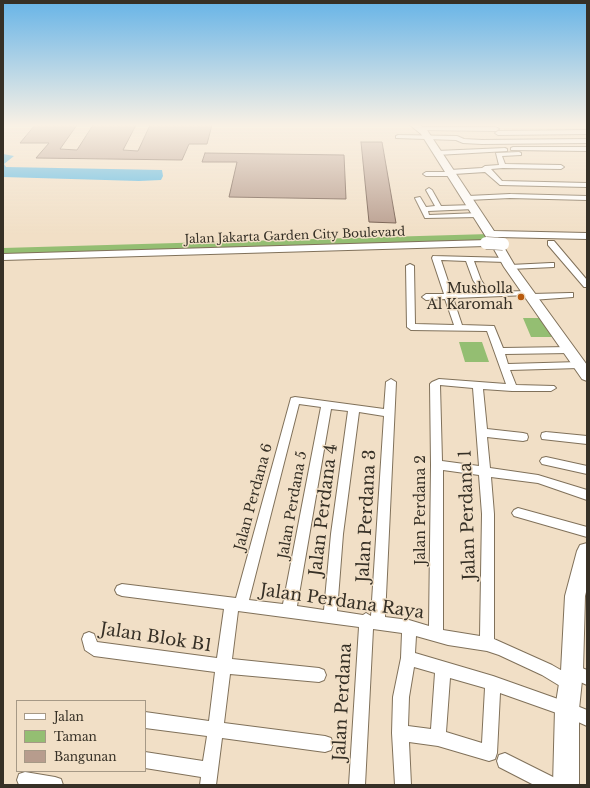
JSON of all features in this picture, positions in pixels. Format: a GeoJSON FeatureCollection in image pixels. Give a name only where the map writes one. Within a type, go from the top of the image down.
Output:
{"type":"FeatureCollection","features":[{"type":"Feature","properties":{"kind":"street"},"geometry":{"type":"LineString","coordinates":[[443,162],[504,251],[530,295],[587,376]]}},
{"type":"Feature","properties":{"kind":"street"},"geometry":{"type":"LineString","coordinates":[[501,162],[503,166]]}},
{"type":"Feature","properties":{"kind":"street"},"geometry":{"type":"LineString","coordinates":[[561,167],[486,166],[498,182],[587,185]]}},
{"type":"Feature","properties":{"kind":"street"},"geometry":{"type":"LineString","coordinates":[[426,174],[488,170]]}},
{"type":"Feature","properties":{"kind":"street"},"geometry":{"type":"LineString","coordinates":[[525,183],[533,196]]}},
{"type":"Feature","properties":{"kind":"street"},"geometry":{"type":"LineString","coordinates":[[429,190],[439,208]]}},
{"type":"Feature","properties":{"kind":"street"},"geometry":{"type":"LineString","coordinates":[[418,198],[426,216],[429,217],[474,206],[533,196],[587,198]]}},
{"type":"Feature","properties":{"kind":"street"},"geometry":{"type":"LineString","coordinates":[[423,209],[474,206]]}},
{"type":"Feature","properties":{"kind":"street","name":"Jalan Jakarta Garden City Boulevard"},"geometry":{"type":"LineString","coordinates":[[504,251],[587,236]]}},
{"type":"Feature","properties":{"kind":"street","name":"Jalan Jakarta Garden City Boulevard"},"geometry":{"type":"LineString","coordinates":[[3,257],[106,250],[483,239],[504,251],[551,243],[587,244]]}},
{"type":"Feature","properties":{"kind":"street"},"geometry":{"type":"LineString","coordinates":[[551,243],[587,285]]}},
{"type":"Feature","properties":{"kind":"street","name":"Jalan Jakarta Garden City Boulevard"},"geometry":{"type":"LineString","coordinates":[[3,248],[106,250]]}},
{"type":"Feature","properties":{"kind":"street"},"geometry":{"type":"LineString","coordinates":[[459,328],[436,258],[469,259],[504,251]]}},
{"type":"Feature","properties":{"kind":"street"},"geometry":{"type":"LineString","coordinates":[[462,252],[504,251],[551,265]]}},
{"type":"Feature","properties":{"kind":"street"},"geometry":{"type":"LineString","coordinates":[[469,259],[477,280],[487,295]]}},
{"type":"Feature","properties":{"kind":"street"},"geometry":{"type":"LineString","coordinates":[[410,266],[410,325],[413,328],[491,328],[512,388]]}},
{"type":"Feature","properties":{"kind":"street"},"geometry":{"type":"LineString","coordinates":[[426,297],[570,295]]}},
{"type":"Feature","properties":{"kind":"street"},"geometry":{"type":"LineString","coordinates":[[499,351],[570,350]]}},
{"type":"Feature","properties":{"kind":"street"},"geometry":{"type":"LineString","coordinates":[[505,367],[579,365]]}},
{"type":"Feature","properties":{"kind":"street","name":"Jalan Perdana 3"},"geometry":{"type":"LineString","coordinates":[[372,621],[391,382]]}},
{"type":"Feature","properties":{"kind":"street","name":"Jalan Perdana 2"},"geometry":{"type":"LineString","coordinates":[[436,635],[437,465],[435,384],[439,382],[478,385]]}},
{"type":"Feature","properties":{"kind":"street"},"geometry":{"type":"LineString","coordinates":[[478,385],[512,388],[551,388]]}},
{"type":"Feature","properties":{"kind":"street","name":"Jalan Perdana 1"},"geometry":{"type":"LineString","coordinates":[[478,385],[488,514],[487,644]]}},
{"type":"Feature","properties":{"kind":"street","name":"Jalan Perdana 6"},"geometry":{"type":"LineString","coordinates":[[209,778],[223,666],[236,604],[295,400],[297,399],[327,404]]}},
{"type":"Feature","properties":{"kind":"street"},"geometry":{"type":"LineString","coordinates":[[327,404],[389,412]]}},
{"type":"Feature","properties":{"kind":"street","name":"Jalan Perdana 5"},"geometry":{"type":"LineString","coordinates":[[289,611],[327,404]]}},
{"type":"Feature","properties":{"kind":"street","name":"Jalan Perdana 4"},"geometry":{"type":"LineString","coordinates":[[330,617],[337,534],[354,408]]}},
{"type":"Feature","properties":{"kind":"street"},"geometry":{"type":"LineString","coordinates":[[482,432],[523,437]]}},
{"type":"Feature","properties":{"kind":"street"},"geometry":{"type":"LineString","coordinates":[[546,436],[587,440]]}},
{"type":"Feature","properties":{"kind":"street"},"geometry":{"type":"LineString","coordinates":[[546,460],[587,470]]}},
{"type":"Feature","properties":{"kind":"street"},"geometry":{"type":"LineString","coordinates":[[437,465],[538,479],[587,495]]}},
{"type":"Feature","properties":{"kind":"street"},"geometry":{"type":"LineString","coordinates":[[518,513],[587,532]]}},
{"type":"Feature","properties":{"kind":"street"},"geometry":{"type":"LineString","coordinates":[[566,785],[567,709],[576,678],[581,642],[581,598],[587,552]]}},
{"type":"Feature","properties":{"kind":"street","name":"Jalan Perdana Raya"},"geometry":{"type":"LineString","coordinates":[[122,590],[372,621],[409,627],[436,635],[487,644],[547,670],[576,678]]}},
{"type":"Feature","properties":{"kind":"street","name":"Jalan Perdana"},"geometry":{"type":"LineString","coordinates":[[357,785],[372,621]]}},
{"type":"Feature","properties":{"kind":"street"},"geometry":{"type":"LineString","coordinates":[[404,785],[400,733],[402,696],[408,658],[409,627]]}},
{"type":"Feature","properties":{"kind":"street","name":"Jalan Blok B1"},"geometry":{"type":"LineString","coordinates":[[89,639],[90,645],[94,649],[223,666]]}},
{"type":"Feature","properties":{"kind":"street"},"geometry":{"type":"LineString","coordinates":[[408,658],[493,683],[567,709],[587,718]]}},
{"type":"Feature","properties":{"kind":"street"},"geometry":{"type":"LineString","coordinates":[[223,666],[320,675]]}},
{"type":"Feature","properties":{"kind":"street"},"geometry":{"type":"LineString","coordinates":[[438,738],[443,669]]}},
{"type":"Feature","properties":{"kind":"street"},"geometry":{"type":"LineString","coordinates":[[400,733],[438,738],[490,753],[493,683]]}},
{"type":"Feature","properties":{"kind":"street"},"geometry":{"type":"LineString","coordinates":[[146,720],[216,731],[325,744]]}},
{"type":"Feature","properties":{"kind":"street"},"geometry":{"type":"LineString","coordinates":[[146,760],[209,778]]}},
{"type":"Feature","properties":{"kind":"street"},"geometry":{"type":"LineString","coordinates":[[505,761],[551,785]]}},
{"type":"Feature","properties":{"kind":"street"},"geometry":{"type":"LineString","coordinates":[[25,780],[55,785]]}},
{"type":"Feature","properties":{"kind":"green space"},"geometry":{"type":"Polygon","coordinates":[[[489,234],[494,243],[3,257],[3,248],[489,234]]]}},
{"type":"Feature","properties":{"kind":"green space"},"geometry":{"type":"Polygon","coordinates":[[[523,318],[543,318],[552,337],[531,337],[523,318]]]}},
{"type":"Feature","properties":{"kind":"green space"},"geometry":{"type":"Polygon","coordinates":[[[459,342],[482,342],[489,362],[465,362],[459,342]]]}},
{"type":"Feature","properties":{"kind":"water"},"geometry":{"type":"Polygon","coordinates":[[[3,162],[7,162],[4,164],[6,167],[162,170],[163,176],[161,180],[139,181],[3,177],[3,162]]]}},
{"type":"Feature","properties":{"kind":"building"},"geometry":{"type":"Polygon","coordinates":[[[202,162],[344,162],[346,199],[229,197],[237,162],[202,162]]]}},
{"type":"Feature","properties":{"kind":"building"},"geometry":{"type":"Polygon","coordinates":[[[363,162],[385,162],[396,223],[369,222],[363,162]]]}},
{"type":"Feature","properties":{"kind":"place","name":"Musholla Al Karomah"},"geometry":{"type":"Point","coordinates":[521,297]}}]}
